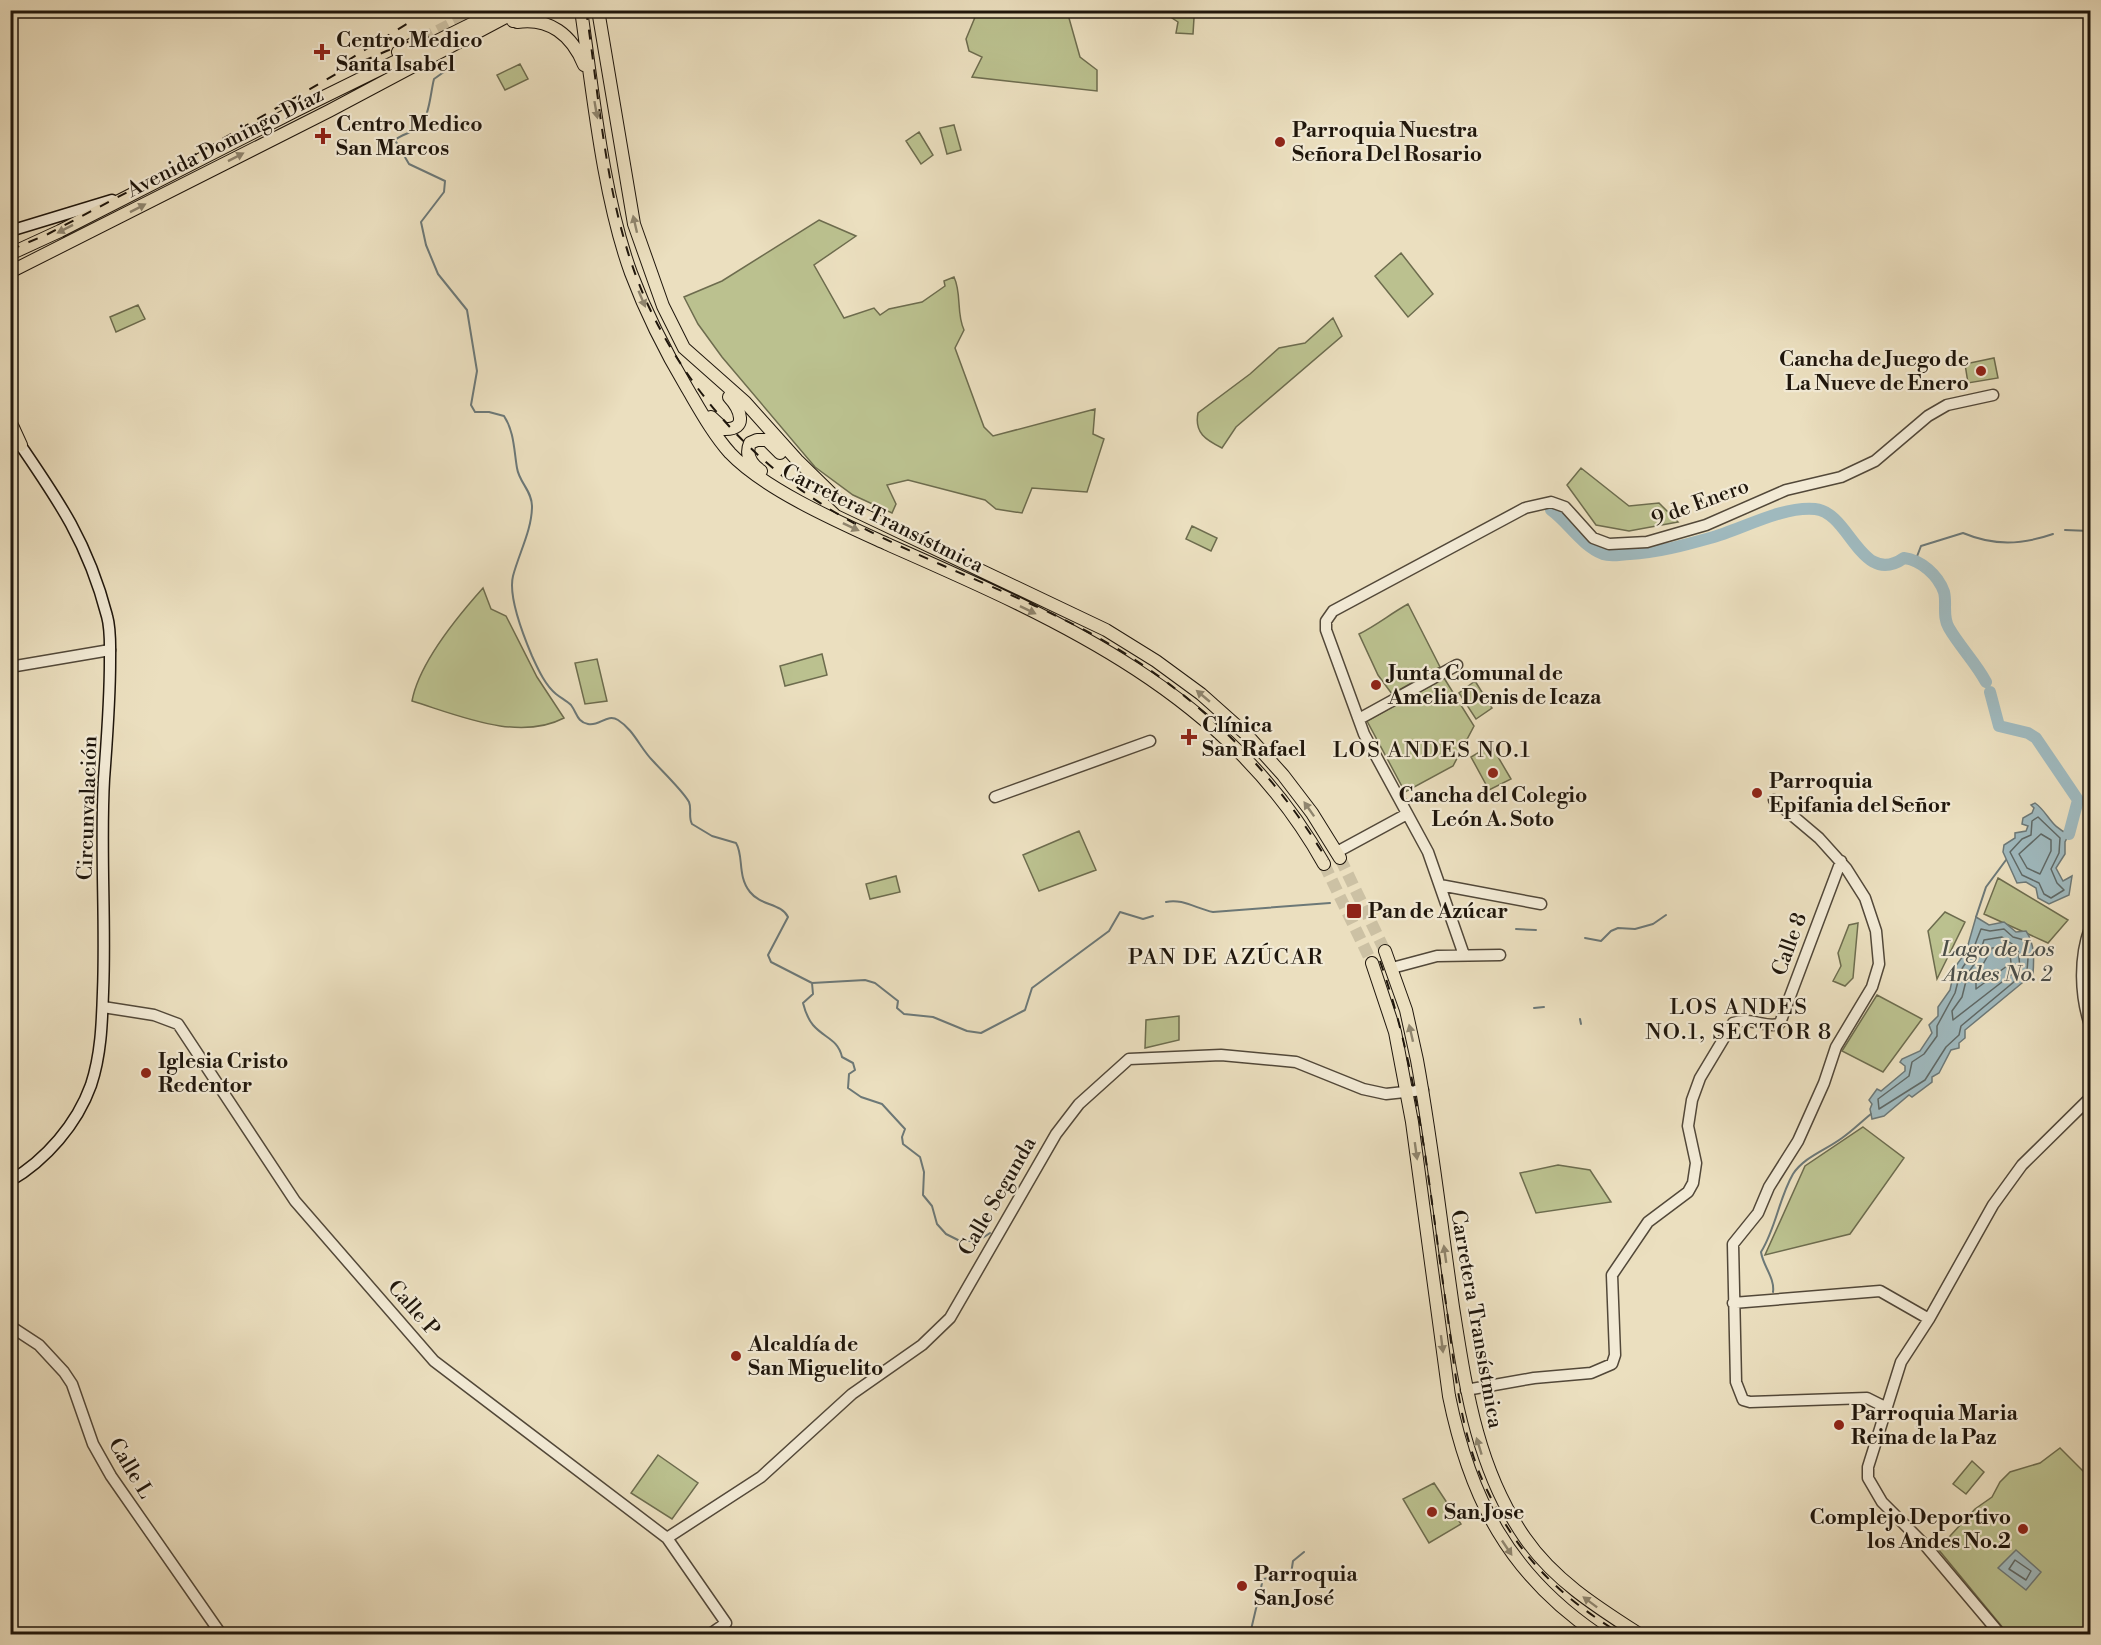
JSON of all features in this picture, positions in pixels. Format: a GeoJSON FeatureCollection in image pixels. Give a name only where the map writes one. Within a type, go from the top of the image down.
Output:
{"type":"FeatureCollection","features":[{"type":"Feature","properties":{"kind":"main road","name":"Avenida Domingo Díaz"},"geometry":{"type":"LineString","coordinates":[[10,254],[500,10]]}},
{"type":"Feature","properties":{"kind":"main road","name":"Avenida Domingo Díaz"},"geometry":{"type":"LineString","coordinates":[[10,272],[24,267],[329,111],[519,10]]}},
{"type":"Feature","properties":{"kind":"main road"},"geometry":{"type":"LineString","coordinates":[[329,111],[362,101],[533,10]]}},
{"type":"Feature","properties":{"kind":"main road","name":"Carretera Transístmica"},"geometry":{"type":"LineString","coordinates":[[581,10],[609,185],[628,264],[650,318],[683,380],[710,426],[735,458],[758,476],[815,509],[1073,632],[1152,678],[1222,734],[1264,776],[1294,813],[1324,864]]}},
{"type":"Feature","properties":{"kind":"main road","name":"Carretera Transístmica"},"geometry":{"type":"LineString","coordinates":[[600,10],[634,224],[663,306],[684,348],[745,402],[797,460],[843,505],[1077,615],[1126,642],[1174,674],[1234,724],[1267,757],[1312,813],[1338,855]]}},
{"type":"Feature","properties":{"kind":"main road"},"geometry":{"type":"LineString","coordinates":[[499,28],[530,21],[559,30],[575,46],[592,85]]}},
{"type":"Feature","properties":{"kind":"main road"},"geometry":{"type":"LineString","coordinates":[[323,97],[339,84],[423,39]]}},
{"type":"Feature","properties":{"kind":"main road"},"geometry":{"type":"LineString","coordinates":[[10,279],[24,267]]}},
{"type":"Feature","properties":{"kind":"main road"},"geometry":{"type":"LineString","coordinates":[[683,380],[718,426],[728,430],[738,425],[741,419],[739,408],[708,377],[684,348]]}},
{"type":"Feature","properties":{"kind":"main road"},"geometry":{"type":"LineString","coordinates":[[10,421],[15,436]]}},
{"type":"Feature","properties":{"kind":"main road"},"geometry":{"type":"LineString","coordinates":[[815,509],[754,465],[748,454],[750,443],[760,439],[770,442],[802,476],[843,505]]}},
{"type":"Feature","properties":{"kind":"main road","name":"Carretera Transístmica"},"geometry":{"type":"LineString","coordinates":[[1385,951],[1406,1010],[1423,1090],[1466,1390],[1483,1458],[1503,1502],[1526,1539],[1551,1569],[1582,1596],[1639,1635]]}},
{"type":"Feature","properties":{"kind":"main road","name":"Carretera Transístmica"},"geometry":{"type":"LineString","coordinates":[[1372,963],[1395,1032],[1407,1093],[1449,1396],[1456,1432],[1470,1476],[1495,1529],[1518,1564],[1567,1612],[1597,1635]]}},
{"type":"Feature","properties":{"kind":"street"},"geometry":{"type":"LineString","coordinates":[[10,231],[135,193]]}},
{"type":"Feature","properties":{"kind":"street","name":"9 de Enero"},"geometry":{"type":"LineString","coordinates":[[1357,714],[1326,630],[1328,617],[1333,611],[1525,508],[1551,502],[1565,507],[1593,538],[1609,544],[1647,542],[1679,534],[1786,490],[1819,484],[1855,471],[1875,462],[1913,427],[1947,405],[1993,395]]}},
{"type":"Feature","properties":{"kind":"street","name":"Circunvalación"},"geometry":{"type":"LineString","coordinates":[[10,1181],[30,1167],[57,1142],[83,1103],[96,1067],[103,1007],[104,779],[110,718],[108,618],[81,539],[15,436]]}},
{"type":"Feature","properties":{"kind":"street"},"geometry":{"type":"LineString","coordinates":[[10,667],[110,650]]}},
{"type":"Feature","properties":{"kind":"street"},"geometry":{"type":"LineString","coordinates":[[1456,665],[1357,714],[1383,771],[1428,852],[1464,955]]}},
{"type":"Feature","properties":{"kind":"street"},"geometry":{"type":"LineString","coordinates":[[995,797],[1150,741]]}},
{"type":"Feature","properties":{"kind":"street"},"geometry":{"type":"LineString","coordinates":[[1774,800],[1841,861],[1861,892],[1876,930],[1879,948],[1877,975],[1836,1047],[1824,1083],[1798,1141],[1769,1187],[1758,1213],[1733,1244],[1736,1382],[1743,1400],[1750,1402],[1867,1398],[1885,1407]]}},
{"type":"Feature","properties":{"kind":"street"},"geometry":{"type":"LineString","coordinates":[[1338,855],[1407,814]]}},
{"type":"Feature","properties":{"kind":"street","name":"Calle 8"},"geometry":{"type":"LineString","coordinates":[[1466,1390],[1534,1378],[1591,1373],[1612,1364],[1615,1355],[1612,1275],[1648,1222],[1688,1192],[1693,1183],[1696,1163],[1688,1126],[1692,1100],[1700,1078],[1729,1026],[1743,1020],[1757,1020],[1772,1026],[1780,1023],[1841,861]]}},
{"type":"Feature","properties":{"kind":"street"},"geometry":{"type":"LineString","coordinates":[[1440,885],[1540,904]]}},
{"type":"Feature","properties":{"kind":"street"},"geometry":{"type":"LineString","coordinates":[[2091,928],[2084,948],[2082,969],[2091,1025]]}},
{"type":"Feature","properties":{"kind":"street"},"geometry":{"type":"LineString","coordinates":[[1392,968],[1437,956],[1500,955]]}},
{"type":"Feature","properties":{"kind":"street","name":"Calle P"},"geometry":{"type":"LineString","coordinates":[[103,1007],[154,1015],[178,1024],[295,1201],[434,1361],[667,1538],[726,1623],[710,1635]]}},
{"type":"Feature","properties":{"kind":"street","name":"Calle Segunda"},"geometry":{"type":"LineString","coordinates":[[667,1538],[761,1477],[852,1394],[935,1334],[950,1318],[1056,1134],[1079,1104],[1129,1059],[1221,1055],[1296,1062],[1363,1089],[1386,1094],[1423,1090]]}},
{"type":"Feature","properties":{"kind":"street"},"geometry":{"type":"LineString","coordinates":[[2000,1635],[1924,1544],[1882,1502],[1868,1478],[1868,1467],[1901,1362],[1929,1319],[2007,1184],[2091,1098]]}},
{"type":"Feature","properties":{"kind":"street"},"geometry":{"type":"LineString","coordinates":[[1733,1302],[1880,1291],[1929,1319]]}},
{"type":"Feature","properties":{"kind":"street","name":"Calle L"},"geometry":{"type":"LineString","coordinates":[[10,1326],[39,1345],[64,1372],[72,1384],[93,1444],[111,1476],[221,1634]]}},
{"type":"Feature","properties":{"kind":"green space"},"geometry":{"type":"Polygon","coordinates":[[[978,10],[1067,11],[1080,57],[1097,70],[1097,91],[972,77],[982,57],[969,51],[966,39],[978,10]]]}},
{"type":"Feature","properties":{"kind":"green space"},"geometry":{"type":"Polygon","coordinates":[[[1175,11],[1203,11],[1194,18],[1193,34],[1176,33],[1178,22],[1172,18],[1175,11]]]}},
{"type":"Feature","properties":{"kind":"green space"},"geometry":{"type":"Polygon","coordinates":[[[520,64],[528,79],[505,90],[497,75],[520,64]]]}},
{"type":"Feature","properties":{"kind":"green space"},"geometry":{"type":"Polygon","coordinates":[[[954,125],[961,150],[947,154],[940,128],[954,125]]]}},
{"type":"Feature","properties":{"kind":"green space"},"geometry":{"type":"Polygon","coordinates":[[[919,132],[933,155],[921,164],[906,141],[919,132]]]}},
{"type":"Feature","properties":{"kind":"green space"},"geometry":{"type":"Polygon","coordinates":[[[819,220],[856,236],[814,265],[844,318],[874,308],[880,315],[889,309],[922,302],[945,286],[944,281],[954,277],[964,330],[955,348],[984,427],[993,436],[1095,409],[1093,434],[1104,439],[1087,492],[1032,488],[1022,513],[996,509],[985,500],[908,480],[887,485],[896,504],[892,513],[853,495],[815,467],[722,357],[698,324],[684,297],[722,281],[819,220]]]}},
{"type":"Feature","properties":{"kind":"green space"},"geometry":{"type":"Polygon","coordinates":[[[1401,253],[1433,294],[1408,317],[1375,276],[1401,253]]]}},
{"type":"Feature","properties":{"kind":"green space"},"geometry":{"type":"Polygon","coordinates":[[[138,305],[145,319],[116,332],[110,317],[138,305]]]}},
{"type":"Feature","properties":{"kind":"green space"},"geometry":{"type":"Polygon","coordinates":[[[1333,318],[1342,336],[1236,427],[1222,448],[1202,435],[1198,426],[1198,413],[1250,374],[1279,348],[1305,343],[1333,318]]]}},
{"type":"Feature","properties":{"kind":"green space","name":"Cancha de Juego de La Nueve de Enero"},"geometry":{"type":"Polygon","coordinates":[[[1994,358],[1998,378],[1968,383],[1965,364],[1994,358]]]}},
{"type":"Feature","properties":{"kind":"green space"},"geometry":{"type":"Polygon","coordinates":[[[1581,468],[1629,506],[1659,503],[1678,522],[1629,531],[1596,525],[1567,485],[1581,468]]]}},
{"type":"Feature","properties":{"kind":"green space"},"geometry":{"type":"Polygon","coordinates":[[[1192,526],[1217,538],[1211,551],[1186,539],[1192,526]]]}},
{"type":"Feature","properties":{"kind":"green space"},"geometry":{"type":"Polygon","coordinates":[[[483,588],[491,609],[506,616],[537,677],[564,718],[546,725],[508,727],[468,719],[412,701],[422,671],[440,641],[483,588]]]}},
{"type":"Feature","properties":{"kind":"green space"},"geometry":{"type":"Polygon","coordinates":[[[1408,604],[1440,667],[1392,694],[1378,675],[1359,634],[1408,604]]]}},
{"type":"Feature","properties":{"kind":"green space"},"geometry":{"type":"Polygon","coordinates":[[[822,654],[827,675],[785,686],[780,666],[822,654]]]}},
{"type":"Feature","properties":{"kind":"green space"},"geometry":{"type":"Polygon","coordinates":[[[597,659],[607,701],[585,704],[575,663],[597,659]]]}},
{"type":"Feature","properties":{"kind":"green space"},"geometry":{"type":"Polygon","coordinates":[[[1444,678],[1474,726],[1453,766],[1405,792],[1367,721],[1444,678]]]}},
{"type":"Feature","properties":{"kind":"green space"},"geometry":{"type":"Polygon","coordinates":[[[1475,681],[1492,708],[1476,719],[1459,693],[1475,681]]]}},
{"type":"Feature","properties":{"kind":"green space","name":"Cancha del Colegio León A. Soto"},"geometry":{"type":"Polygon","coordinates":[[[1491,745],[1511,779],[1489,790],[1471,757],[1491,745]]]}},
{"type":"Feature","properties":{"kind":"green space"},"geometry":{"type":"Polygon","coordinates":[[[1079,831],[1096,870],[1039,891],[1023,855],[1079,831]]]}},
{"type":"Feature","properties":{"kind":"green space"},"geometry":{"type":"Polygon","coordinates":[[[896,876],[900,892],[870,899],[866,884],[896,876]]]}},
{"type":"Feature","properties":{"kind":"green space"},"geometry":{"type":"Polygon","coordinates":[[[1998,878],[2068,920],[2048,943],[1984,914],[1998,878]]]}},
{"type":"Feature","properties":{"kind":"green space"},"geometry":{"type":"Polygon","coordinates":[[[1945,912],[1965,922],[1937,979],[1928,931],[1945,912]]]}},
{"type":"Feature","properties":{"kind":"green space"},"geometry":{"type":"Polygon","coordinates":[[[1858,923],[1853,978],[1845,986],[1833,981],[1841,966],[1838,953],[1849,925],[1858,923]]]}},
{"type":"Feature","properties":{"kind":"green space"},"geometry":{"type":"Polygon","coordinates":[[[1877,995],[1922,1019],[1883,1072],[1842,1051],[1877,995]]]}},
{"type":"Feature","properties":{"kind":"green space"},"geometry":{"type":"Polygon","coordinates":[[[1179,1016],[1179,1040],[1145,1048],[1146,1020],[1179,1016]]]}},
{"type":"Feature","properties":{"kind":"green space"},"geometry":{"type":"Polygon","coordinates":[[[1863,1127],[1904,1158],[1850,1234],[1765,1255],[1805,1166],[1863,1127]]]}},
{"type":"Feature","properties":{"kind":"green space"},"geometry":{"type":"Polygon","coordinates":[[[1558,1165],[1590,1170],[1611,1202],[1536,1213],[1520,1173],[1558,1165]]]}},
{"type":"Feature","properties":{"kind":"green space","name":"Complejo Deportivo los Andes No.2"},"geometry":{"type":"Polygon","coordinates":[[[2060,1448],[2090,1478],[2090,1634],[2008,1634],[1938,1549],[1975,1509],[1992,1497],[2000,1482],[2010,1472],[2040,1463],[2060,1448]]]}},
{"type":"Feature","properties":{"kind":"green space"},"geometry":{"type":"Polygon","coordinates":[[[658,1455],[698,1483],[672,1519],[631,1493],[658,1455]]]}},
{"type":"Feature","properties":{"kind":"green space"},"geometry":{"type":"Polygon","coordinates":[[[1972,1461],[1984,1472],[1966,1494],[1953,1484],[1972,1461]]]}},
{"type":"Feature","properties":{"kind":"green space","name":"San Jose"},"geometry":{"type":"Polygon","coordinates":[[[1434,1483],[1461,1524],[1429,1543],[1403,1499],[1434,1483]]]}},
{"type":"Feature","properties":{"kind":"water","name":"Lago de Los Andes No. 2"},"geometry":{"type":"Polygon","coordinates":[[[2035,803],[2058,828],[2069,834],[2065,842],[2065,854],[2056,868],[2063,881],[2072,876],[2069,895],[2049,904],[2038,898],[2036,888],[2026,882],[2017,883],[2003,852],[2004,845],[2015,838],[2015,833],[2026,831],[2028,826],[2022,824],[2023,818],[2032,813],[2034,808],[2031,805],[2035,803]]]}},
{"type":"Feature","properties":{"kind":"water","name":"Lago de Los Andes No. 2"},"geometry":{"type":"Polygon","coordinates":[[[1976,917],[1989,925],[2004,922],[2016,932],[2026,931],[2034,958],[2033,974],[1965,1030],[1965,1038],[1959,1043],[1959,1048],[1951,1050],[1939,1073],[1932,1077],[1932,1082],[1912,1097],[1909,1095],[1884,1116],[1872,1119],[1870,1109],[1872,1104],[1869,1100],[1877,1089],[1881,1091],[1905,1071],[1905,1066],[1900,1062],[1902,1059],[1920,1051],[1932,1033],[1929,1025],[1938,1016],[1938,1007],[1950,990],[1955,967],[1966,952],[1976,917]]]}},
{"type":"Feature","properties":{"kind":"water"},"geometry":{"type":"Polygon","coordinates":[[[2016,1550],[2041,1572],[2026,1590],[1998,1568],[2016,1550]]]}},
{"type":"Feature","properties":{"kind":"waterway"},"geometry":{"type":"LineString","coordinates":[[435,16],[436,10]]}},
{"type":"Feature","properties":{"kind":"waterway"},"geometry":{"type":"LineString","coordinates":[[450,60],[448,69],[434,79],[429,106],[421,125],[395,140],[409,164],[445,181],[444,192],[421,222],[426,245],[438,274],[467,310],[477,371],[471,405],[475,412],[489,412],[504,416],[512,434],[518,473],[531,501],[530,524],[512,584],[515,605],[525,638],[545,681],[556,694],[571,705],[579,719],[584,723],[596,724],[614,718],[624,724],[648,756],[686,797],[690,805],[692,824],[712,836],[736,843],[740,854],[743,879],[750,892],[760,900],[781,909],[788,917],[768,955],[771,962],[812,983],[865,980],[875,983],[898,1001],[897,1008],[904,1014],[933,1017],[967,1031],[981,1033],[1025,1010],[1032,988],[1109,931],[1120,912],[1143,919],[1153,916]]}},
{"type":"Feature","properties":{"kind":"waterway"},"geometry":{"type":"LineString","coordinates":[[1551,510],[1588,545],[1603,554],[1613,555],[1650,552],[1681,546],[1789,511],[1815,509],[1827,513],[1838,522],[1856,546],[1877,563],[1889,565],[1904,558],[1910,559],[1923,565],[1933,574],[1944,592],[1947,624],[1986,682]]}},
{"type":"Feature","properties":{"kind":"waterway"},"geometry":{"type":"LineString","coordinates":[[2065,530],[2090,531]]}},
{"type":"Feature","properties":{"kind":"waterway"},"geometry":{"type":"LineString","coordinates":[[1916,559],[1921,546],[1963,533],[1997,542],[2019,542],[2053,534]]}},
{"type":"Feature","properties":{"kind":"waterway"},"geometry":{"type":"LineString","coordinates":[[1990,692],[1999,726],[2028,733],[2036,738],[2078,800],[2069,834]]}},
{"type":"Feature","properties":{"kind":"waterway"},"geometry":{"type":"LineString","coordinates":[[1976,917],[1986,887],[2006,860]]}},
{"type":"Feature","properties":{"kind":"waterway"},"geometry":{"type":"LineString","coordinates":[[1166,902],[1184,903],[1213,912],[1330,903]]}},
{"type":"Feature","properties":{"kind":"waterway"},"geometry":{"type":"LineString","coordinates":[[1585,938],[1601,941],[1611,931],[1618,928],[1635,929],[1653,924],[1666,915]]}},
{"type":"Feature","properties":{"kind":"waterway"},"geometry":{"type":"LineString","coordinates":[[1516,929],[1536,930]]}},
{"type":"Feature","properties":{"kind":"waterway"},"geometry":{"type":"LineString","coordinates":[[812,983],[813,994],[803,1003],[808,1018],[837,1046],[842,1057],[853,1063],[855,1070],[849,1074],[848,1088],[861,1097],[882,1104],[905,1129],[902,1137],[903,1144],[920,1157],[924,1172],[923,1195],[932,1206],[937,1224],[946,1234],[960,1241],[978,1241],[990,1233]]}},
{"type":"Feature","properties":{"kind":"waterway"},"geometry":{"type":"LineString","coordinates":[[1534,1008],[1544,1007]]}},
{"type":"Feature","properties":{"kind":"waterway"},"geometry":{"type":"LineString","coordinates":[[1580,1019],[1581,1024]]}},
{"type":"Feature","properties":{"kind":"waterway"},"geometry":{"type":"LineString","coordinates":[[1773,1292],[1772,1282],[1761,1252],[1793,1174],[1803,1163],[1842,1138],[1871,1114]]}},
{"type":"Feature","properties":{"kind":"waterway"},"geometry":{"type":"LineString","coordinates":[[1250,1634],[1263,1579],[1291,1574],[1293,1561],[1304,1552]]}},
{"type":"Feature","properties":{"kind":"tunnel"},"geometry":{"type":"LineString","coordinates":[[422,39],[478,10]]}},
{"type":"Feature","properties":{"kind":"tunnel"},"geometry":{"type":"LineString","coordinates":[[1340,858],[1385,951]]}},
{"type":"Feature","properties":{"kind":"tunnel"},"geometry":{"type":"LineString","coordinates":[[1324,864],[1372,963]]}},
{"type":"Feature","properties":{"kind":"railway"},"geometry":{"type":"LineString","coordinates":[[586,10],[614,198],[634,270],[648,305],[667,342],[715,410],[772,468],[805,493],[840,515],[903,548],[1011,595],[1090,633],[1160,677],[1193,703],[1253,760],[1280,792],[1327,860]]}},
{"type":"Feature","properties":{"kind":"railway"},"geometry":{"type":"LineString","coordinates":[[347,61],[413,20]]}},
{"type":"Feature","properties":{"kind":"railway"},"geometry":{"type":"LineString","coordinates":[[10,250],[48,234],[154,178],[345,69],[421,36]]}},
{"type":"Feature","properties":{"kind":"railway"},"geometry":{"type":"LineString","coordinates":[[1380,961],[1414,1088],[1459,1399],[1470,1446],[1499,1514],[1527,1555],[1578,1605],[1621,1634]]}},
{"type":"Feature","properties":{"kind":"place","name":"Centro Medico Santa Isabel"},"geometry":{"type":"Point","coordinates":[322,52]}},
{"type":"Feature","properties":{"kind":"place","name":"Centro Medico San Marcos"},"geometry":{"type":"Point","coordinates":[323,136]}},
{"type":"Feature","properties":{"kind":"place","name":"Parroquia Nuestra Señora Del Rosario"},"geometry":{"type":"Point","coordinates":[1280,142]}},
{"type":"Feature","properties":{"kind":"place","name":"Cancha de Juego de La Nueve de Enero"},"geometry":{"type":"Point","coordinates":[1981,371]}},
{"type":"Feature","properties":{"kind":"place","name":"Junta Comunal de Amelia Denis de Icaza"},"geometry":{"type":"Point","coordinates":[1376,685]}},
{"type":"Feature","properties":{"kind":"place","name":"Clínica San Rafael"},"geometry":{"type":"Point","coordinates":[1189,737]}},
{"type":"Feature","properties":{"kind":"place","name":"Cancha del Colegio León A. Soto"},"geometry":{"type":"Point","coordinates":[1493,773]}},
{"type":"Feature","properties":{"kind":"place","name":"Parroquia Epifania del Señor"},"geometry":{"type":"Point","coordinates":[1757,793]}},
{"type":"Feature","properties":{"kind":"place","name":"Pan de Azúcar"},"geometry":{"type":"Point","coordinates":[1354,911]}},
{"type":"Feature","properties":{"kind":"place","name":"Iglesia Cristo Redentor"},"geometry":{"type":"Point","coordinates":[146,1073]}},
{"type":"Feature","properties":{"kind":"place","name":"Alcaldía de San Miguelito"},"geometry":{"type":"Point","coordinates":[736,1356]}},
{"type":"Feature","properties":{"kind":"place","name":"Parroquia Maria Reina de la Paz"},"geometry":{"type":"Point","coordinates":[1839,1425]}},
{"type":"Feature","properties":{"kind":"place","name":"San Jose"},"geometry":{"type":"Point","coordinates":[1432,1512]}},
{"type":"Feature","properties":{"kind":"place","name":"Complejo Deportivo los Andes No.2"},"geometry":{"type":"Point","coordinates":[2023,1529]}},
{"type":"Feature","properties":{"kind":"place","name":"Parroquia San José"},"geometry":{"type":"Point","coordinates":[1242,1586]}},
{"type":"Feature","properties":{"kind":"district","name":"LOS ANDES NO.1"},"geometry":{"type":"Point","coordinates":[1432,749]}},
{"type":"Feature","properties":{"kind":"district","name":"PAN DE AZÚCAR"},"geometry":{"type":"Point","coordinates":[1226,956]}},
{"type":"Feature","properties":{"kind":"district","name":"LOS ANDES NO.1, SECTOR 8"},"geometry":{"type":"Point","coordinates":[1739,1018]}}]}
